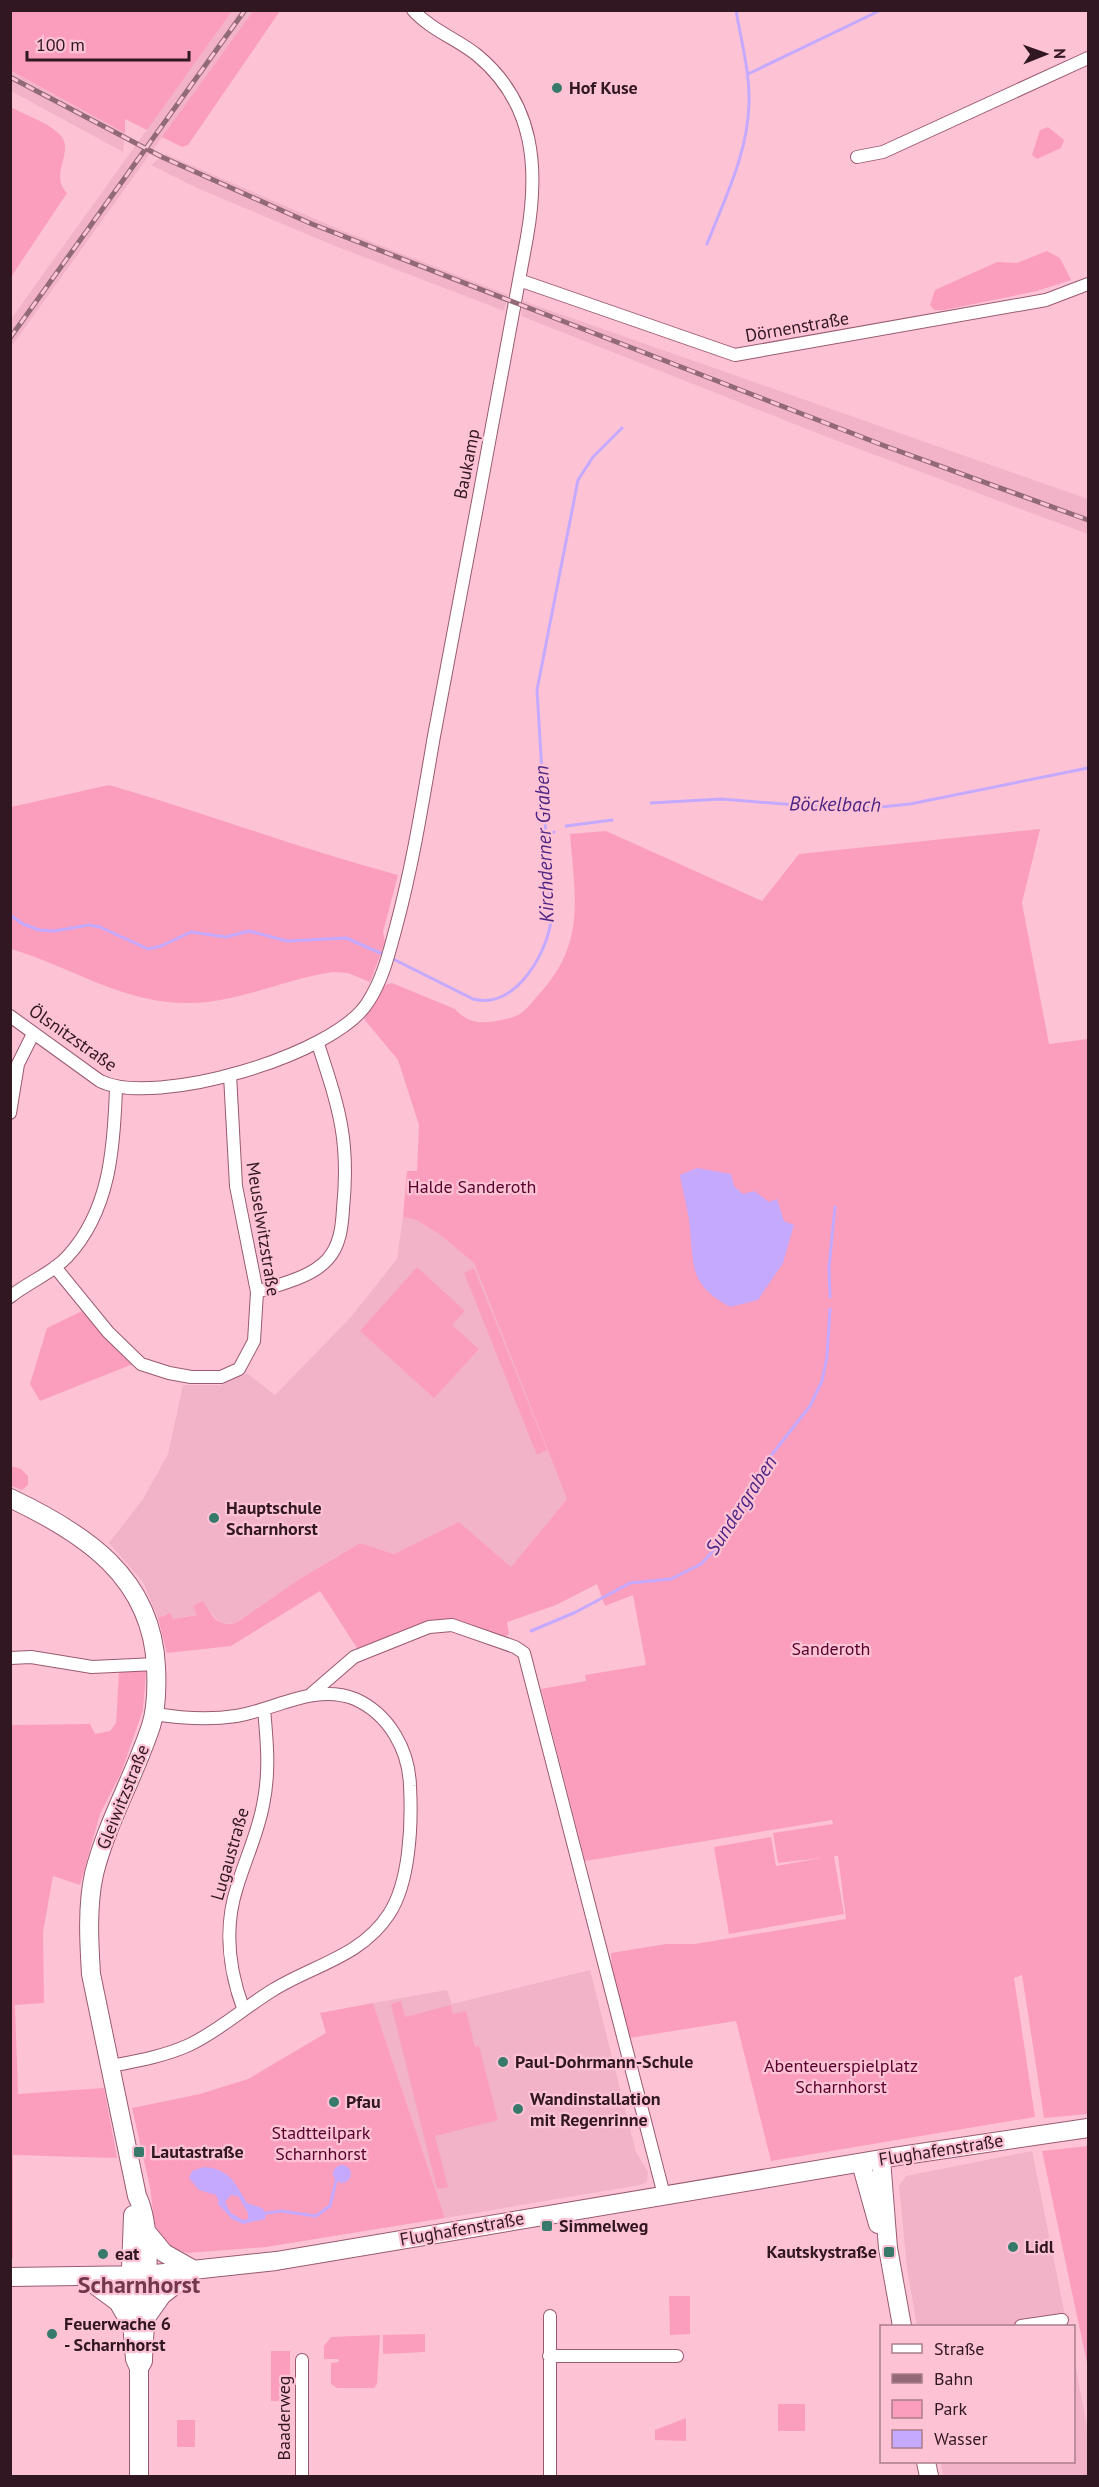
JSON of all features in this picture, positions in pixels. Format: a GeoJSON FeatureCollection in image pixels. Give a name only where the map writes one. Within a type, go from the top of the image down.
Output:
{"type":"FeatureCollection","features":[{"type":"Feature","properties":{"kind":"street","name":"Baukamp"},"geometry":{"type":"LineString","coordinates":[[116,1088],[153,1088],[230,1075],[318,1044],[338,1032],[363,1011],[384,969],[391,946],[410,870],[499,394],[533,204],[534,175],[532,153],[521,115],[505,84],[494,70],[477,55],[413,10]]}},
{"type":"Feature","properties":{"kind":"street"},"geometry":{"type":"LineString","coordinates":[[857,157],[883,152],[1089,58]]}},
{"type":"Feature","properties":{"kind":"street","name":"Dörnenstraße"},"geometry":{"type":"LineString","coordinates":[[519,280],[735,355],[1046,300],[1089,284]]}},
{"type":"Feature","properties":{"kind":"street","name":"Ölsnitzstraße"},"geometry":{"type":"LineString","coordinates":[[10,1016],[100,1081],[116,1088]]}},
{"type":"Feature","properties":{"kind":"street"},"geometry":{"type":"LineString","coordinates":[[10,1113],[18,1064],[33,1034]]}},
{"type":"Feature","properties":{"kind":"street"},"geometry":{"type":"LineString","coordinates":[[257,1292],[316,1269],[332,1255],[340,1236],[346,1174],[345,1133],[318,1044]]}},
{"type":"Feature","properties":{"kind":"street","name":"Meuselwitzstraße"},"geometry":{"type":"LineString","coordinates":[[55,1267],[128,1353],[141,1364],[178,1376],[221,1377],[239,1369],[254,1341],[257,1292],[236,1186],[230,1075]]}},
{"type":"Feature","properties":{"kind":"street"},"geometry":{"type":"LineString","coordinates":[[10,1297],[55,1267],[80,1241],[100,1204],[114,1136],[116,1088]]}},
{"type":"Feature","properties":{"kind":"street"},"geometry":{"type":"LineString","coordinates":[[10,1283],[23,1288]]}},
{"type":"Feature","properties":{"kind":"street","name":"Gleiwitzstraße"},"geometry":{"type":"LineString","coordinates":[[10,1498],[78,1534],[118,1569],[144,1614],[156,1664],[154,1714],[104,1840],[91,1893],[89,1942],[91,1974],[137,2196],[141,2205],[144,2229],[139,2275],[135,2359],[139,2368],[139,2476]]}},
{"type":"Feature","properties":{"kind":"street"},"geometry":{"type":"LineString","coordinates":[[310,1695],[354,1657],[429,1627],[452,1625],[515,1647],[524,1653],[664,2195]]}},
{"type":"Feature","properties":{"kind":"street"},"geometry":{"type":"LineString","coordinates":[[10,1658],[31,1657],[92,1667],[156,1664]]}},
{"type":"Feature","properties":{"kind":"street"},"geometry":{"type":"LineString","coordinates":[[111,2066],[153,2057],[191,2044],[281,1985],[340,1958],[371,1937],[390,1912],[404,1876],[411,1801],[409,1769],[401,1746],[382,1717],[356,1700],[335,1695],[310,1695],[264,1709],[225,1717],[154,1714]]}},
{"type":"Feature","properties":{"kind":"street","name":"Lugaustraße"},"geometry":{"type":"LineString","coordinates":[[243,2008],[232,1969],[229,1928],[236,1890],[257,1828],[266,1792],[267,1753],[264,1709]]}},
{"type":"Feature","properties":{"kind":"street","name":"Flughafenstraße"},"geometry":{"type":"LineString","coordinates":[[10,2277],[139,2275],[276,2261],[881,2159],[1089,2128]]}},
{"type":"Feature","properties":{"kind":"street"},"geometry":{"type":"LineString","coordinates":[[881,2159],[888,2248],[902,2325]]}},
{"type":"Feature","properties":{"kind":"street"},"geometry":{"type":"LineString","coordinates":[[861,2163],[882,2240],[888,2248]]}},
{"type":"Feature","properties":{"kind":"street","name":"Gleiwitzstraße"},"geometry":{"type":"LineString","coordinates":[[137,2196],[134,2204],[139,2275]]}},
{"type":"Feature","properties":{"kind":"street"},"geometry":{"type":"LineString","coordinates":[[84,2277],[118,2302],[138,2324],[162,2295],[194,2270],[164,2253],[144,2229]]}},
{"type":"Feature","properties":{"kind":"street"},"geometry":{"type":"LineString","coordinates":[[549,2316],[550,2476]]}},
{"type":"Feature","properties":{"kind":"street"},"geometry":{"type":"LineString","coordinates":[[1027,2325],[1062,2319]]}},
{"type":"Feature","properties":{"kind":"street"},"geometry":{"type":"LineString","coordinates":[[549,2356],[677,2356]]}},
{"type":"Feature","properties":{"kind":"street","name":"Baaderweg"},"geometry":{"type":"LineString","coordinates":[[302,2360],[302,2476]]}},
{"type":"Feature","properties":{"kind":"shaded area"},"geometry":{"type":"Polygon","coordinates":[[[232,11],[253,11],[11,347],[11,319],[232,11]]]}},
{"type":"Feature","properties":{"kind":"shaded area"},"geometry":{"type":"Polygon","coordinates":[[[10,71],[125,133],[123,152],[11,91],[10,71]]]}},
{"type":"Feature","properties":{"kind":"shaded area"},"geometry":{"type":"Polygon","coordinates":[[[165,154],[341,230],[508,295],[504,311],[335,246],[197,188],[151,165],[165,154]]]}},
{"type":"Feature","properties":{"kind":"shaded area"},"geometry":{"type":"Polygon","coordinates":[[[523,301],[1088,499],[1088,534],[840,442],[521,316],[523,301]]]}},
{"type":"Feature","properties":{"kind":"shaded area"},"geometry":{"type":"Polygon","coordinates":[[[403,1217],[416,1220],[439,1234],[474,1263],[567,1499],[511,1567],[459,1523],[394,1554],[360,1543],[298,1580],[236,1623],[222,1624],[210,1612],[173,1619],[170,1613],[158,1618],[143,1582],[109,1543],[143,1499],[168,1454],[183,1385],[221,1385],[247,1373],[275,1395],[350,1318],[397,1259],[403,1217]]]}},
{"type":"Feature","properties":{"kind":"shaded area","name":"Paul-Dohrmann-Schule"},"geometry":{"type":"Polygon","coordinates":[[[590,1970],[636,2152],[648,2172],[647,2182],[445,2218],[373,2003],[447,1990],[452,2004],[590,1970]]]}},
{"type":"Feature","properties":{"kind":"shaded area"},"geometry":{"type":"Polygon","coordinates":[[[1032,2151],[1067,2325],[917,2325],[907,2268],[899,2186],[906,2176],[1032,2151]]]}},
{"type":"Feature","properties":{"kind":"shaded area"},"geometry":{"type":"Polygon","coordinates":[[[1075,2363],[1088,2431],[1088,2476],[943,2476],[941,2463],[1075,2463],[1075,2363]]]}},
{"type":"Feature","properties":{"kind":"green space"},"geometry":{"type":"Polygon","coordinates":[[[10,11],[232,11],[147,130],[125,119],[125,133],[11,71],[10,11]]]}},
{"type":"Feature","properties":{"kind":"green space"},"geometry":{"type":"Polygon","coordinates":[[[253,11],[280,11],[188,145],[182,147],[162,137],[253,11]]]}},
{"type":"Feature","properties":{"kind":"green space"},"geometry":{"type":"Polygon","coordinates":[[[11,107],[46,125],[63,139],[65,153],[60,177],[67,193],[11,277],[11,107]]]}},
{"type":"Feature","properties":{"kind":"green space"},"geometry":{"type":"Polygon","coordinates":[[[1048,127],[1064,140],[1061,148],[1037,159],[1032,155],[1040,130],[1048,127]]]}},
{"type":"Feature","properties":{"kind":"green space"},"geometry":{"type":"Polygon","coordinates":[[[1047,251],[1060,258],[1071,280],[1037,291],[944,310],[934,310],[930,305],[935,290],[997,262],[1017,263],[1047,251]]]}},
{"type":"Feature","properties":{"kind":"green space"},"geometry":{"type":"Polygon","coordinates":[[[109,785],[398,875],[383,932],[385,942],[370,982],[348,973],[333,972],[224,1000],[180,1003],[130,994],[11,949],[11,807],[109,785]]]}},
{"type":"Feature","properties":{"kind":"green space"},"geometry":{"type":"Polygon","coordinates":[[[1040,829],[1022,903],[1049,1044],[1088,1039],[1088,2114],[1044,2118],[1022,1975],[1014,1978],[1035,2117],[771,2161],[736,2021],[629,2038],[612,1970],[611,1953],[666,1944],[695,1944],[846,1919],[838,1856],[834,1856],[844,1914],[729,1934],[714,1847],[771,1837],[776,1866],[821,1858],[778,1863],[773,1833],[833,1824],[832,1820],[585,1861],[541,1689],[586,1681],[585,1675],[646,1665],[633,1595],[605,1606],[597,1584],[556,1605],[507,1622],[509,1634],[503,1638],[453,1621],[359,1651],[320,1591],[231,1646],[167,1653],[158,1618],[170,1613],[173,1619],[197,1615],[193,1606],[203,1601],[212,1615],[220,1622],[236,1623],[298,1580],[360,1543],[394,1554],[459,1522],[511,1567],[567,1499],[474,1263],[439,1234],[416,1220],[403,1217],[407,1171],[417,1171],[419,1125],[398,1060],[364,1019],[385,985],[392,983],[455,1009],[465,1018],[476,1022],[509,1018],[524,1011],[555,974],[565,956],[571,937],[575,898],[570,834],[606,831],[762,901],[799,854],[1040,829]]]}},
{"type":"Feature","properties":{"kind":"green space"},"geometry":{"type":"Polygon","coordinates":[[[417,1267],[465,1311],[452,1325],[479,1349],[434,1398],[360,1331],[417,1267]]]}},
{"type":"Feature","properties":{"kind":"green space"},"geometry":{"type":"Polygon","coordinates":[[[474,1268],[547,1450],[537,1455],[464,1273],[474,1268]]]}},
{"type":"Feature","properties":{"kind":"green space"},"geometry":{"type":"Polygon","coordinates":[[[82,1311],[133,1364],[40,1401],[30,1384],[47,1328],[82,1311]]]}},
{"type":"Feature","properties":{"kind":"green space"},"geometry":{"type":"Polygon","coordinates":[[[11,1466],[21,1469],[28,1476],[28,1485],[22,1490],[11,1486],[11,1466]]]}},
{"type":"Feature","properties":{"kind":"green space"},"geometry":{"type":"Polygon","coordinates":[[[119,1671],[146,1671],[143,1710],[121,1773],[100,1814],[80,1885],[53,1876],[43,1932],[44,2003],[15,2005],[18,2094],[104,2088],[117,2158],[13,2155],[13,2258],[11,2259],[10,1725],[90,1724],[95,1734],[110,1731],[116,1723],[119,1671]]]}},
{"type":"Feature","properties":{"kind":"green space"},"geometry":{"type":"Polygon","coordinates":[[[401,2001],[405,2017],[451,2005],[453,2014],[466,2011],[475,2047],[479,2046],[498,2120],[435,2136],[448,2187],[437,2189],[391,2004],[401,2001]]]}},
{"type":"Feature","properties":{"kind":"green space","name":"Stadtteilpark Scharnhorst"},"geometry":{"type":"Polygon","coordinates":[[[373,2003],[445,2218],[266,2247],[187,2253],[169,2247],[158,2235],[154,2220],[150,2187],[132,2108],[200,2094],[248,2079],[326,2033],[320,2013],[373,2003]]]}},
{"type":"Feature","properties":{"kind":"green space"},"geometry":{"type":"Polygon","coordinates":[[[1088,2146],[1088,2368],[1042,2151],[1088,2146]]]}},
{"type":"Feature","properties":{"kind":"green space"},"geometry":{"type":"Polygon","coordinates":[[[669,2296],[690,2296],[690,2334],[670,2335],[669,2296]]]}},
{"type":"Feature","properties":{"kind":"green space"},"geometry":{"type":"Polygon","coordinates":[[[425,2334],[425,2352],[383,2354],[383,2335],[425,2334]]]}},
{"type":"Feature","properties":{"kind":"green space"},"geometry":{"type":"Polygon","coordinates":[[[380,2335],[377,2384],[374,2388],[337,2388],[331,2384],[331,2363],[339,2362],[338,2359],[324,2359],[324,2346],[331,2337],[380,2335]]]}},
{"type":"Feature","properties":{"kind":"green space"},"geometry":{"type":"Polygon","coordinates":[[[271,2351],[290,2351],[290,2401],[271,2401],[271,2351]]]}},
{"type":"Feature","properties":{"kind":"green space"},"geometry":{"type":"Polygon","coordinates":[[[778,2404],[805,2404],[805,2431],[778,2431],[778,2404]]]}},
{"type":"Feature","properties":{"kind":"green space"},"geometry":{"type":"Polygon","coordinates":[[[686,2418],[686,2441],[655,2440],[655,2430],[686,2418]]]}},
{"type":"Feature","properties":{"kind":"green space"},"geometry":{"type":"Polygon","coordinates":[[[177,2420],[195,2420],[195,2447],[177,2447],[177,2420]]]}},
{"type":"Feature","properties":{"kind":"water"},"geometry":{"type":"Polygon","coordinates":[[[697,1168],[731,1174],[734,1186],[743,1194],[754,1191],[769,1202],[777,1199],[784,1221],[794,1225],[783,1263],[758,1300],[730,1307],[708,1291],[697,1276],[680,1175],[697,1168]]]}},
{"type":"Feature","properties":{"kind":"water"},"geometry":{"type":"Polygon","coordinates":[[[342,2165],[348,2168],[351,2174],[348,2180],[342,2183],[336,2180],[333,2174],[336,2168],[342,2165]]]}},
{"type":"Feature","properties":{"kind":"water"},"geometry":{"type":"Polygon","coordinates":[[[204,2167],[226,2174],[235,2183],[247,2203],[262,2208],[266,2213],[265,2219],[243,2224],[232,2219],[217,2203],[219,2202],[216,2195],[199,2190],[189,2178],[192,2171],[204,2167]],[[231,2195],[225,2202],[231,2213],[243,2220],[248,2219],[248,2213],[238,2196],[231,2195]]]}},
{"type":"Feature","properties":{"kind":"waterway","name":"Kirchderner Graben"},"geometry":{"type":"LineString","coordinates":[[707,244],[734,175],[748,122],[748,80],[736,10]]}},
{"type":"Feature","properties":{"kind":"waterway"},"geometry":{"type":"LineString","coordinates":[[748,74],[881,10]]}},
{"type":"Feature","properties":{"kind":"waterway","name":"Kirchderner Graben"},"geometry":{"type":"LineString","coordinates":[[391,958],[473,999],[488,1000],[502,996],[526,977],[542,950],[551,921],[537,690],[578,480],[593,457],[622,428]]}},
{"type":"Feature","properties":{"kind":"waterway","name":"Böckelbach"},"geometry":{"type":"LineString","coordinates":[[651,803],[721,799],[833,808],[871,808],[910,804],[1088,768]]}},
{"type":"Feature","properties":{"kind":"waterway","name":"Böckelbach"},"geometry":{"type":"LineString","coordinates":[[566,826],[612,820]]}},
{"type":"Feature","properties":{"kind":"waterway","name":"Böckelbach"},"geometry":{"type":"LineString","coordinates":[[546,837],[554,832]]}},
{"type":"Feature","properties":{"kind":"waterway","name":"Kirchderner Graben"},"geometry":{"type":"LineString","coordinates":[[10,915],[23,924],[39,930],[54,931],[89,925],[100,927],[148,949],[161,946],[191,932],[226,937],[249,931],[287,941],[346,938],[385,955]]}},
{"type":"Feature","properties":{"kind":"waterway","name":"Sundergraben"},"geometry":{"type":"LineString","coordinates":[[830,1297],[829,1267],[835,1207]]}},
{"type":"Feature","properties":{"kind":"waterway","name":"Sundergraben"},"geometry":{"type":"LineString","coordinates":[[531,1631],[576,1612],[630,1583],[671,1579],[701,1564],[717,1547],[766,1462],[810,1406],[822,1381],[827,1357],[830,1309]]}},
{"type":"Feature","properties":{"kind":"waterway"},"geometry":{"type":"LineString","coordinates":[[266,2213],[281,2211],[316,2216],[330,2206],[336,2181]]}},
{"type":"Feature","properties":{"kind":"railway"},"geometry":{"type":"LineString","coordinates":[[10,338],[245,10]]}},
{"type":"Feature","properties":{"kind":"railway"},"geometry":{"type":"LineString","coordinates":[[10,77],[162,157],[312,224],[885,446],[1088,520]]}},
{"type":"Feature","properties":{"kind":"place","name":"Hof Kuse"},"geometry":{"type":"Point","coordinates":[557,88]}},
{"type":"Feature","properties":{"kind":"place","name":"Hauptschule Scharnhorst"},"geometry":{"type":"Point","coordinates":[214,1518]}},
{"type":"Feature","properties":{"kind":"place","name":"Paul-Dohrmann-Schule"},"geometry":{"type":"Point","coordinates":[503,2062]}},
{"type":"Feature","properties":{"kind":"place","name":"Pfau"},"geometry":{"type":"Point","coordinates":[334,2102]}},
{"type":"Feature","properties":{"kind":"place","name":"Wandinstallation mit Regenrinne"},"geometry":{"type":"Point","coordinates":[518,2109]}},
{"type":"Feature","properties":{"kind":"place","name":"Lautastraße"},"geometry":{"type":"Point","coordinates":[139,2152]}},
{"type":"Feature","properties":{"kind":"place","name":"Simmelweg"},"geometry":{"type":"Point","coordinates":[547,2226]}},
{"type":"Feature","properties":{"kind":"place","name":"Lidl"},"geometry":{"type":"Point","coordinates":[1013,2247]}},
{"type":"Feature","properties":{"kind":"place","name":"Kautskystraße"},"geometry":{"type":"Point","coordinates":[889,2252]}},
{"type":"Feature","properties":{"kind":"place","name":"eat"},"geometry":{"type":"Point","coordinates":[103,2254]}},
{"type":"Feature","properties":{"kind":"place","name":"Feuerwache 6 - Scharnhorst"},"geometry":{"type":"Point","coordinates":[52,2334]}},
{"type":"Feature","properties":{"kind":"district","name":"Scharnhorst"},"geometry":{"type":"Point","coordinates":[139,2285]}},
{"type":"Feature","properties":{"kind":"park label","name":"Halde Sanderoth"},"geometry":{"type":"Point","coordinates":[472,1187]}},
{"type":"Feature","properties":{"kind":"park label","name":"Sanderoth"},"geometry":{"type":"Point","coordinates":[831,1649]}},
{"type":"Feature","properties":{"kind":"park label","name":"Abenteuerspielplatz Scharnhorst"},"geometry":{"type":"Point","coordinates":[841,2076]}}]}
